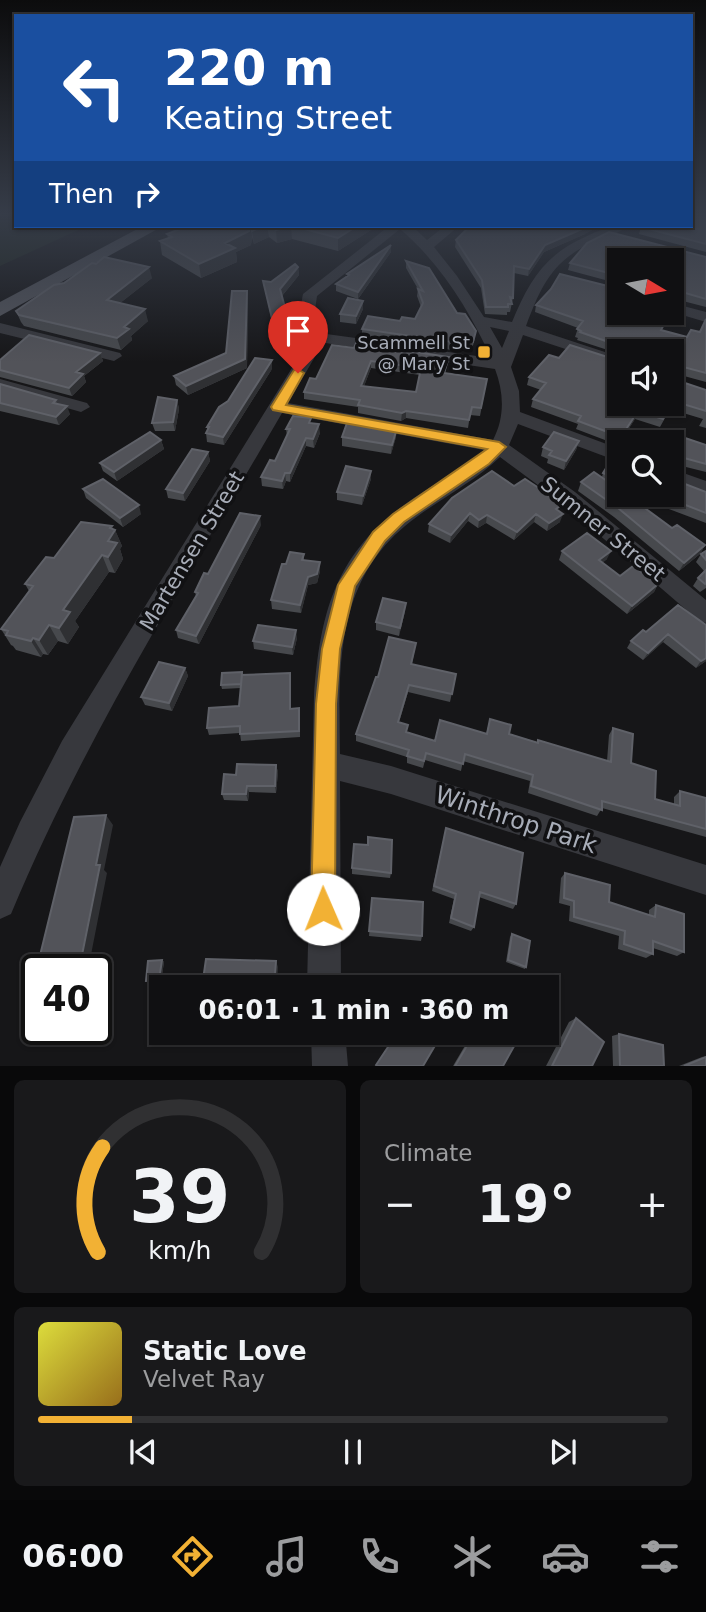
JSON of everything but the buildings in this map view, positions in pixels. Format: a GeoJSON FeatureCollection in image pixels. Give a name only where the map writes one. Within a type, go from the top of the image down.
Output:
{"type":"FeatureCollection","features":[{"type":"Feature","properties":{"kind":"main road"},"geometry":{"type":"LineString","coordinates":[[0,310],[83,263]]}},
{"type":"Feature","properties":{"kind":"street"},"geometry":{"type":"LineString","coordinates":[[348,263],[312,290],[307,308],[314,337],[504,365]]}},
{"type":"Feature","properties":{"kind":"street"},"geometry":{"type":"LineString","coordinates":[[324,975],[326,704],[331,649],[346,585],[379,537],[399,518],[484,461],[499,447],[511,415],[510,384],[504,365],[442,263]]}},
{"type":"Feature","properties":{"kind":"street"},"geometry":{"type":"LineString","coordinates":[[504,365],[517,328],[551,273],[554,263]]}},
{"type":"Feature","properties":{"kind":"street"},"geometry":{"type":"LineString","coordinates":[[684,311],[706,317]]}},
{"type":"Feature","properties":{"kind":"street"},"geometry":{"type":"LineString","coordinates":[[478,320],[517,328],[607,358]]}},
{"type":"Feature","properties":{"kind":"street"},"geometry":{"type":"LineString","coordinates":[[0,328],[114,356]]}},
{"type":"Feature","properties":{"kind":"street","name":"Martensen Street"},"geometry":{"type":"LineString","coordinates":[[0,903],[30,832],[72,750],[278,407],[308,355],[314,337]]}},
{"type":"Feature","properties":{"kind":"street"},"geometry":{"type":"LineString","coordinates":[[0,384],[81,407]]}},
{"type":"Feature","properties":{"kind":"street"},"geometry":{"type":"LineString","coordinates":[[278,407],[499,447]]}},
{"type":"Feature","properties":{"kind":"street"},"geometry":{"type":"LineString","coordinates":[[511,415],[607,451]]}},
{"type":"Feature","properties":{"kind":"street","name":"Sumner Street"},"geometry":{"type":"LineString","coordinates":[[499,447],[568,497],[706,613]]}},
{"type":"Feature","properties":{"kind":"street"},"geometry":{"type":"LineString","coordinates":[[684,481],[706,489]]}},
{"type":"Feature","properties":{"kind":"street","name":"Winthrop Park"},"geometry":{"type":"LineString","coordinates":[[326,764],[391,780],[706,880]]}},
{"type":"Feature","properties":{"kind":"street"},"geometry":{"type":"LineString","coordinates":[[329,1045],[330,1066]]}},
{"type":"Feature","properties":{"kind":"place","name":"Scammell St @ Mary St"},"geometry":{"type":"Point","coordinates":[484,352]}},
{"type":"Feature","properties":{"kind":"route"},"geometry":{"type":"LineString","coordinates":[[298,373],[278,407],[499,447],[484,461],[399,518],[379,537],[346,585],[331,649],[326,704],[323,909]]}}]}
